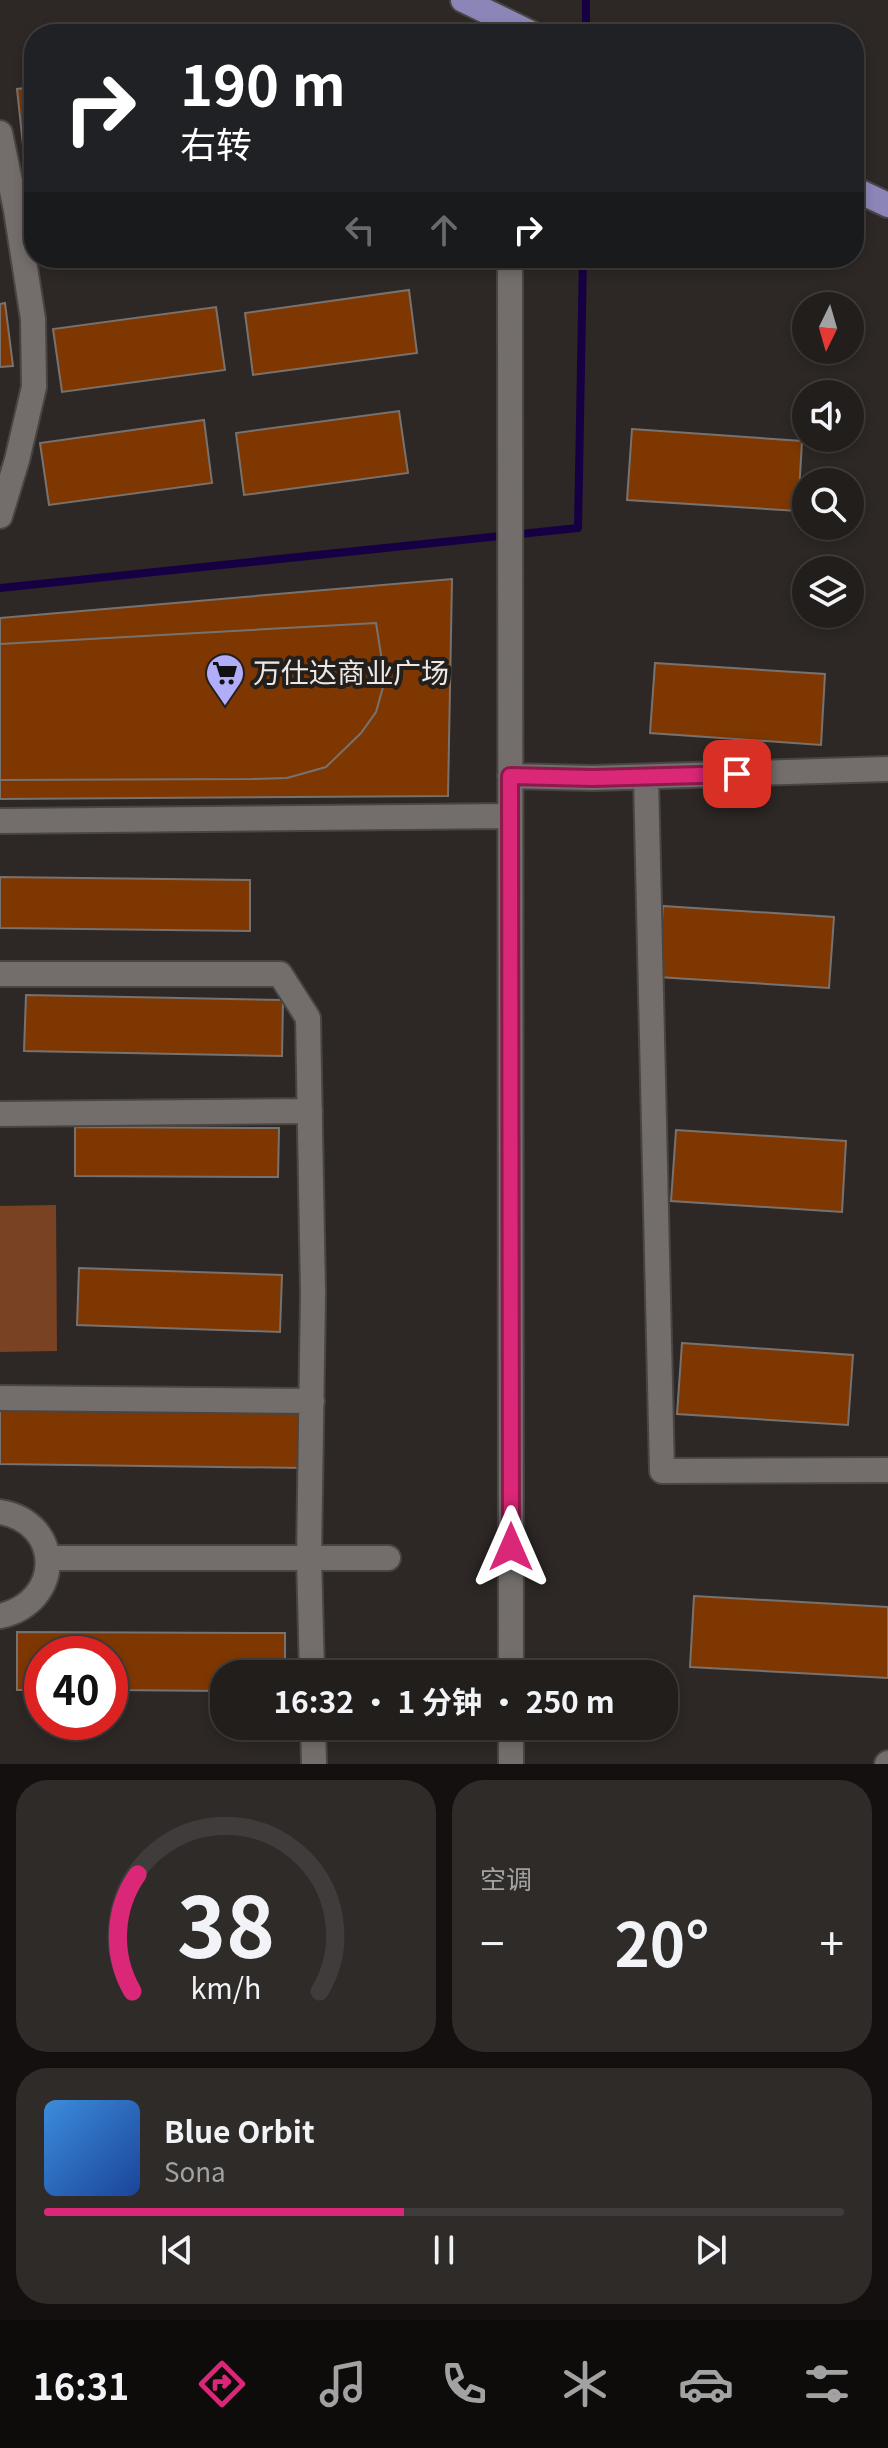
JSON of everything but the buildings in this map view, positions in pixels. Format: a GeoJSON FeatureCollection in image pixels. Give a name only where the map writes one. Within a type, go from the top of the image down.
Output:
{"type":"FeatureCollection","features":[{"type":"Feature","properties":{"kind":"main road"},"geometry":{"type":"LineString","coordinates":[[463,0],[503,24]]}},
{"type":"Feature","properties":{"kind":"main road"},"geometry":{"type":"LineString","coordinates":[[864,194],[888,205]]}},
{"type":"Feature","properties":{"kind":"street"},"geometry":{"type":"LineString","coordinates":[[0,133],[24,261]]}},
{"type":"Feature","properties":{"kind":"street"},"geometry":{"type":"LineString","coordinates":[[0,516],[34,387],[33,319],[25,268]]}},
{"type":"Feature","properties":{"kind":"street"},"geometry":{"type":"LineString","coordinates":[[510,268],[511,1660]]}},
{"type":"Feature","properties":{"kind":"street"},"geometry":{"type":"LineString","coordinates":[[510,776],[646,777],[888,769]]}},
{"type":"Feature","properties":{"kind":"street"},"geometry":{"type":"LineString","coordinates":[[646,777],[662,1471],[888,1470]]}},
{"type":"Feature","properties":{"kind":"street"},"geometry":{"type":"LineString","coordinates":[[0,821],[510,816]]}},
{"type":"Feature","properties":{"kind":"street"},"geometry":{"type":"LineString","coordinates":[[0,974],[280,974],[308,1018],[313,1293],[309,1558],[312,1660]]}},
{"type":"Feature","properties":{"kind":"street"},"geometry":{"type":"LineString","coordinates":[[0,1114],[310,1111]]}},
{"type":"Feature","properties":{"kind":"street"},"geometry":{"type":"LineString","coordinates":[[0,1398],[312,1401]]}},
{"type":"Feature","properties":{"kind":"street"},"geometry":{"type":"LineString","coordinates":[[0,1512],[20,1517],[33,1527],[43,1541],[48,1558],[47,1575],[41,1591],[15,1613],[0,1616]]}},
{"type":"Feature","properties":{"kind":"street"},"geometry":{"type":"LineString","coordinates":[[48,1558],[388,1558]]}},
{"type":"Feature","properties":{"kind":"street"},"geometry":{"type":"LineString","coordinates":[[313,1740],[314,1764]]}},
{"type":"Feature","properties":{"kind":"street"},"geometry":{"type":"LineString","coordinates":[[511,1740],[511,1764]]}},
{"type":"Feature","properties":{"kind":"shaded area"},"geometry":{"type":"Polygon","coordinates":[[[56,1205],[57,1351],[0,1352],[0,1206],[56,1205]]]}},
{"type":"Feature","properties":{"kind":"waterway"},"geometry":{"type":"LineString","coordinates":[[586,0],[586,24]]}},
{"type":"Feature","properties":{"kind":"waterway"},"geometry":{"type":"LineString","coordinates":[[0,588],[578,528],[583,268]]}},
{"type":"Feature","properties":{"kind":"place","name":"万仕达商业广场"},"geometry":{"type":"Point","coordinates":[225,707]}},
{"type":"Feature","properties":{"kind":"route"},"geometry":{"type":"LineString","coordinates":[[511,1547],[510,776],[593,778],[737,774]]}}]}
